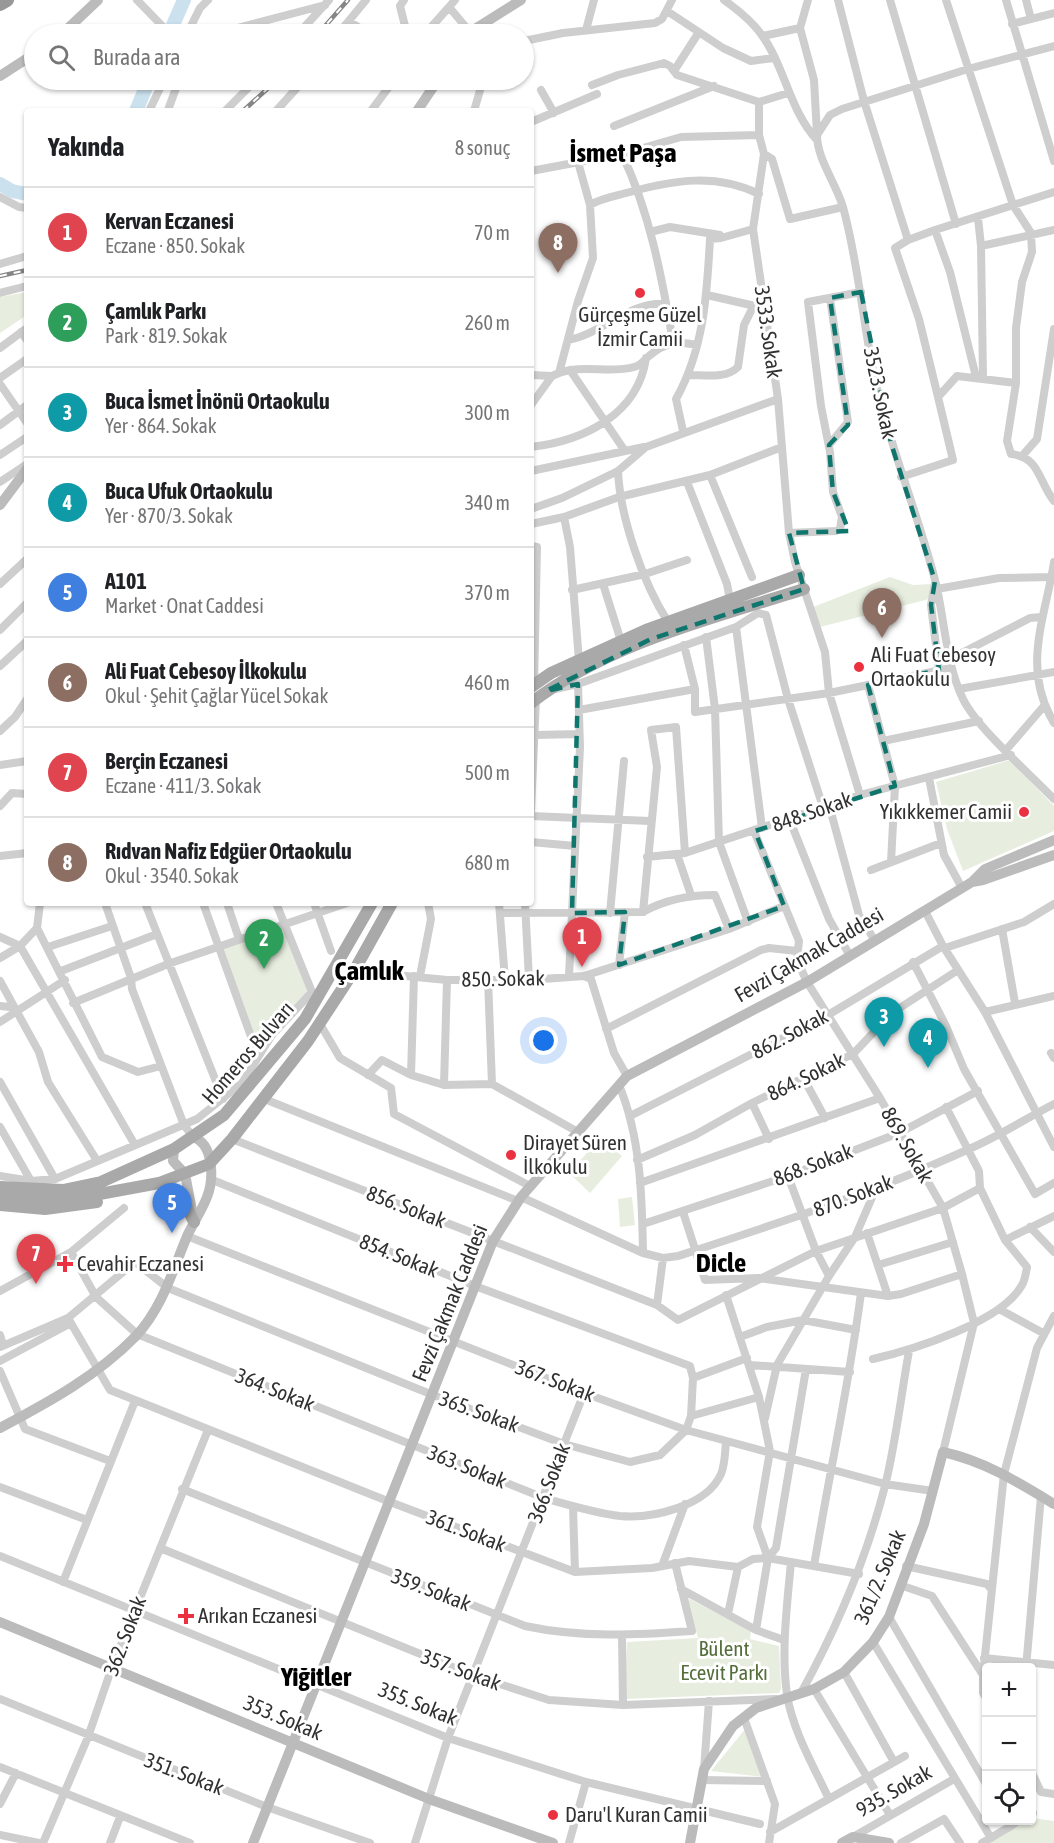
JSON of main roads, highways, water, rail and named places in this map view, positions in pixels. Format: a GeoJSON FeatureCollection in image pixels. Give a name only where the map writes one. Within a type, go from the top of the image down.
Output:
{"type":"FeatureCollection","features":[{"type":"Feature","properties":{"kind":"highway"},"geometry":{"type":"LineString","coordinates":[[0,4],[7,0]]}},
{"type":"Feature","properties":{"kind":"main road"},"geometry":{"type":"LineString","coordinates":[[73,24],[98,0]]}},
{"type":"Feature","properties":{"kind":"main road"},"geometry":{"type":"LineString","coordinates":[[483,24],[521,0]]}},
{"type":"Feature","properties":{"kind":"main road"},"geometry":{"type":"LineString","coordinates":[[0,76],[24,60]]}},
{"type":"Feature","properties":{"kind":"main road"},"geometry":{"type":"LineString","coordinates":[[419,108],[431,90]]}},
{"type":"Feature","properties":{"kind":"main road"},"geometry":{"type":"LineString","coordinates":[[0,505],[24,473]]}},
{"type":"Feature","properties":{"kind":"main road"},"geometry":{"type":"LineString","coordinates":[[534,685],[550,673],[621,641],[799,575]]}},
{"type":"Feature","properties":{"kind":"main road"},"geometry":{"type":"LineString","coordinates":[[534,700],[567,677],[651,639],[804,589]]}},
{"type":"Feature","properties":{"kind":"main road","name":"Fevzi Çakmak Caddesi"},"geometry":{"type":"LineString","coordinates":[[253,1843],[414,1445],[493,1241],[519,1199],[623,1081],[807,982],[972,882],[985,869],[1054,840]]}},
{"type":"Feature","properties":{"kind":"main road","name":"Fevzi Çakmak Caddesi"},"geometry":{"type":"LineString","coordinates":[[972,882],[1054,855]]}},
{"type":"Feature","properties":{"kind":"main road","name":"Homeros Bulvarı"},"geometry":{"type":"LineString","coordinates":[[0,1187],[63,1190],[101,1182],[174,1149],[224,1115],[266,1069],[305,1019],[370,906]]}},
{"type":"Feature","properties":{"kind":"main road","name":"Homeros Bulvarı"},"geometry":{"type":"LineString","coordinates":[[209,1164],[232,1139],[320,1024],[354,971],[390,906]]}},
{"type":"Feature","properties":{"kind":"main road"},"geometry":{"type":"LineString","coordinates":[[312,992],[329,978]]}},
{"type":"Feature","properties":{"kind":"main road"},"geometry":{"type":"LineString","coordinates":[[242,1083],[266,1069]]}},
{"type":"Feature","properties":{"kind":"main road"},"geometry":{"type":"LineString","coordinates":[[0,1428],[98,1370],[137,1334],[168,1288],[194,1222],[208,1196],[210,1179],[207,1147],[193,1137]]}},
{"type":"Feature","properties":{"kind":"main road"},"geometry":{"type":"LineString","coordinates":[[174,1149],[173,1161],[185,1174],[194,1222]]}},
{"type":"Feature","properties":{"kind":"main road"},"geometry":{"type":"LineString","coordinates":[[0,1196],[32,1200],[69,1198],[159,1184],[209,1164]]}},
{"type":"Feature","properties":{"kind":"main road"},"geometry":{"type":"LineString","coordinates":[[159,1184],[172,1186],[179,1192],[194,1222]]}},
{"type":"Feature","properties":{"kind":"main road"},"geometry":{"type":"LineString","coordinates":[[0,1205],[45,1209],[78,1206],[136,1187]]}},
{"type":"Feature","properties":{"kind":"main road","name":"361/2. Sokak"},"geometry":{"type":"LineString","coordinates":[[690,1843],[703,1774],[719,1744],[756,1708],[814,1689],[844,1672],[873,1642],[889,1617],[933,1491],[943,1452],[968,1458],[1004,1474],[1054,1504]]}},
{"type":"Feature","properties":{"kind":"main road","name":"353. Sokak"},"geometry":{"type":"LineString","coordinates":[[0,1622],[429,1799],[553,1843]]}},
{"type":"Feature","properties":{"kind":"main road"},"geometry":{"type":"LineString","coordinates":[[856,1839],[890,1843]]}},
{"type":"Feature","properties":{"kind":"main road","name":"935. Sokak"},"geometry":{"type":"LineString","coordinates":[[842,1843],[856,1839]]}},
{"type":"Feature","properties":{"kind":"waterway"},"geometry":{"type":"LineString","coordinates":[[173,24],[184,0]]}},
{"type":"Feature","properties":{"kind":"waterway"},"geometry":{"type":"LineString","coordinates":[[137,108],[145,90]]}},
{"type":"Feature","properties":{"kind":"waterway"},"geometry":{"type":"LineString","coordinates":[[0,184],[12,191],[24,193]]}},
{"type":"Feature","properties":{"kind":"railway"},"geometry":{"type":"LineString","coordinates":[[327,24],[348,0]]}},
{"type":"Feature","properties":{"kind":"railway"},"geometry":{"type":"LineString","coordinates":[[246,108],[266,90]]}},
{"type":"Feature","properties":{"kind":"railway"},"geometry":{"type":"LineString","coordinates":[[0,276],[24,271]]}},
{"type":"Feature","properties":{"kind":"place","name":"Rıdvan Nafiz Edgüer Ortaokulu"},"geometry":{"type":"Point","coordinates":[558,273]}},
{"type":"Feature","properties":{"kind":"place","name":"Gürçeşme Güzel İzmir Camii"},"geometry":{"type":"Point","coordinates":[640,293]}},
{"type":"Feature","properties":{"kind":"place","name":"Ali Fuat Cebesoy İlkokulu"},"geometry":{"type":"Point","coordinates":[882,638]}},
{"type":"Feature","properties":{"kind":"place","name":"Ali Fuat Cebesoy Ortaokulu"},"geometry":{"type":"Point","coordinates":[859,667]}},
{"type":"Feature","properties":{"kind":"place","name":"Yıkıkkemer Camii"},"geometry":{"type":"Point","coordinates":[1024,812]}},
{"type":"Feature","properties":{"kind":"place","name":"Kervan Eczanesi"},"geometry":{"type":"Point","coordinates":[582,967]}},
{"type":"Feature","properties":{"kind":"place","name":"Çamlık Parkı"},"geometry":{"type":"Point","coordinates":[264,969]}},
{"type":"Feature","properties":{"kind":"place","name":"Buca İsmet İnönü Ortaokulu"},"geometry":{"type":"Point","coordinates":[884,1047]}},
{"type":"Feature","properties":{"kind":"place","name":"Buca Ufuk Ortaokulu"},"geometry":{"type":"Point","coordinates":[928,1068]}},
{"type":"Feature","properties":{"kind":"place","name":"Dirayet Süren İlkokulu"},"geometry":{"type":"Point","coordinates":[511,1155]}},
{"type":"Feature","properties":{"kind":"place","name":"A101"},"geometry":{"type":"Point","coordinates":[172,1233]}},
{"type":"Feature","properties":{"kind":"place","name":"Cevahir Eczanesi"},"geometry":{"type":"Point","coordinates":[65,1264]}},
{"type":"Feature","properties":{"kind":"place","name":"Berçin Eczanesi"},"geometry":{"type":"Point","coordinates":[36,1284]}},
{"type":"Feature","properties":{"kind":"place","name":"Arıkan Eczanesi"},"geometry":{"type":"Point","coordinates":[186,1616]}},
{"type":"Feature","properties":{"kind":"place","name":"Daru'l Kuran Camii"},"geometry":{"type":"Point","coordinates":[553,1815]}},
{"type":"Feature","properties":{"kind":"district","name":"İsmet Paşa"},"geometry":{"type":"Point","coordinates":[623,153]}},
{"type":"Feature","properties":{"kind":"district","name":"Çamlık"},"geometry":{"type":"Point","coordinates":[369,971]}},
{"type":"Feature","properties":{"kind":"district","name":"Dicle"},"geometry":{"type":"Point","coordinates":[721,1263]}},
{"type":"Feature","properties":{"kind":"district","name":"Yiğitler"},"geometry":{"type":"Point","coordinates":[316,1677]}},
{"type":"Feature","properties":{"kind":"park label","name":"Bülent Ecevit Parkı"},"geometry":{"type":"Point","coordinates":[724,1661]}}]}
